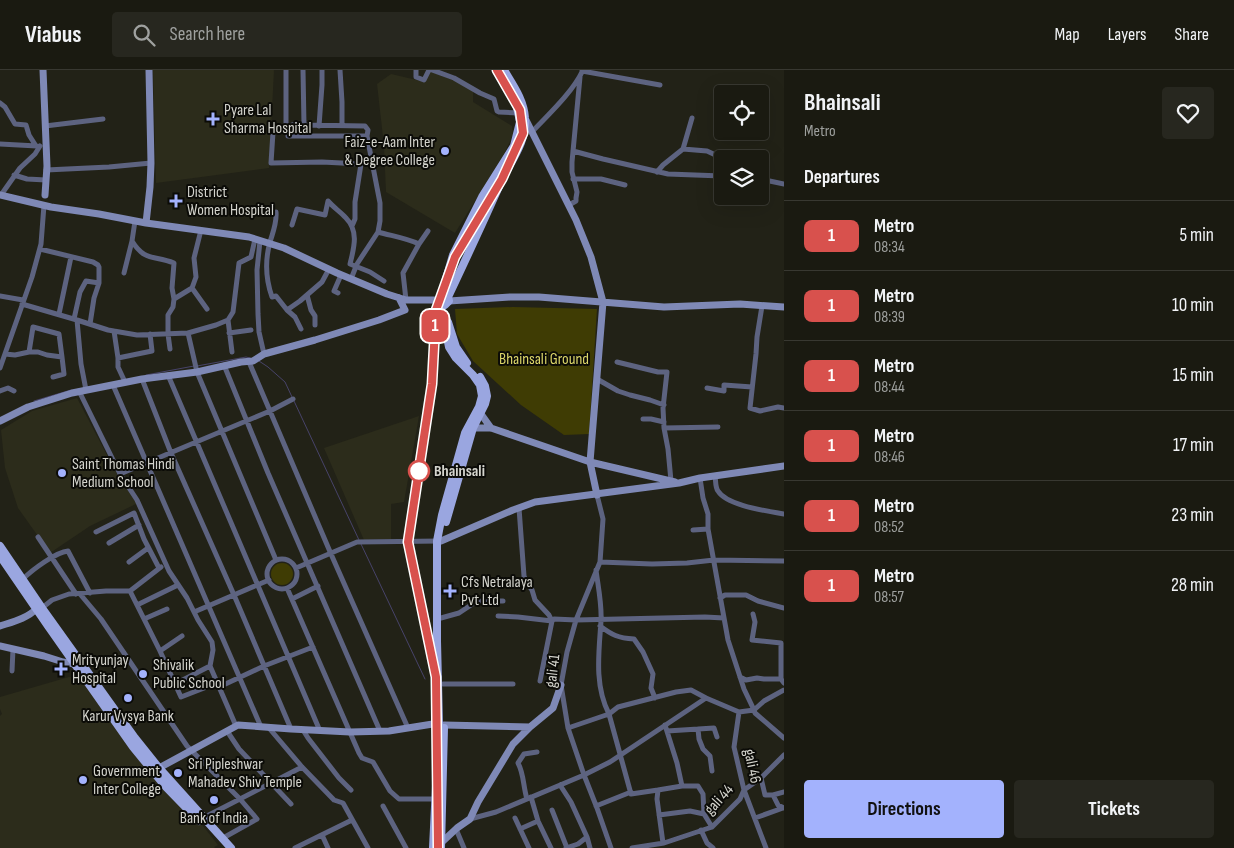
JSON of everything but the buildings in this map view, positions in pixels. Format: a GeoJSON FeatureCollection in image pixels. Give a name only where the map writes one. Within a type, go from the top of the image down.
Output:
{"type":"FeatureCollection","features":[{"type":"Feature","properties":{"kind":"main road"},"geometry":{"type":"LineString","coordinates":[[499,70],[523,121]]}},
{"type":"Feature","properties":{"kind":"main road"},"geometry":{"type":"LineString","coordinates":[[444,300],[519,148],[524,133],[523,103],[504,70]]}},
{"type":"Feature","properties":{"kind":"main road"},"geometry":{"type":"LineString","coordinates":[[436,847],[444,738],[437,641],[439,541],[471,427],[479,413],[482,396],[480,385],[456,358],[449,347],[444,300],[453,255],[482,197],[514,146],[523,121]]}},
{"type":"Feature","properties":{"kind":"main road"},"geometry":{"type":"LineString","coordinates":[[436,847],[436,799],[443,684],[439,541]]}},
{"type":"Feature","properties":{"kind":"main road"},"geometry":{"type":"LineString","coordinates":[[0,546],[39,608]]}},
{"type":"Feature","properties":{"kind":"main road"},"geometry":{"type":"LineString","coordinates":[[0,556],[77,662],[133,747],[159,779],[225,848]]}},
{"type":"Feature","properties":{"kind":"main road"},"geometry":{"type":"LineString","coordinates":[[77,662],[159,768],[231,848]]}},
{"type":"Feature","properties":{"kind":"street"},"geometry":{"type":"LineString","coordinates":[[43,70],[44,126],[40,146],[35,154],[14,175],[0,195],[146,224],[249,237],[284,248],[350,279],[402,299],[444,300],[539,296],[664,306],[740,304],[784,307]]}},
{"type":"Feature","properties":{"kind":"street"},"geometry":{"type":"LineString","coordinates":[[146,224],[151,163],[149,70]]}},
{"type":"Feature","properties":{"kind":"street"},"geometry":{"type":"LineString","coordinates":[[286,70],[286,126],[296,124],[299,127],[304,125],[366,126],[368,130],[367,136],[380,203],[380,221],[378,232],[350,279]]}},
{"type":"Feature","properties":{"kind":"street"},"geometry":{"type":"LineString","coordinates":[[303,70],[304,125]]}},
{"type":"Feature","properties":{"kind":"street"},"geometry":{"type":"LineString","coordinates":[[319,126],[322,70]]}},
{"type":"Feature","properties":{"kind":"street"},"geometry":{"type":"LineString","coordinates":[[340,70],[342,125]]}},
{"type":"Feature","properties":{"kind":"street"},"geometry":{"type":"LineString","coordinates":[[416,70],[416,77],[424,80],[431,70],[454,78],[494,99],[497,111],[518,113]]}},
{"type":"Feature","properties":{"kind":"street"},"geometry":{"type":"LineString","coordinates":[[532,132],[554,110],[582,73]]}},
{"type":"Feature","properties":{"kind":"street"},"geometry":{"type":"LineString","coordinates":[[582,73],[660,85]]}},
{"type":"Feature","properties":{"kind":"street"},"geometry":{"type":"LineString","coordinates":[[569,206],[576,201],[572,151],[582,73]]}},
{"type":"Feature","properties":{"kind":"street"},"geometry":{"type":"LineString","coordinates":[[0,103],[5,107],[15,124],[26,126],[29,135],[40,146],[46,170],[45,195]]}},
{"type":"Feature","properties":{"kind":"street"},"geometry":{"type":"LineString","coordinates":[[656,172],[683,149],[692,118]]}},
{"type":"Feature","properties":{"kind":"street"},"geometry":{"type":"LineString","coordinates":[[44,126],[103,119]]}},
{"type":"Feature","properties":{"kind":"street"},"geometry":{"type":"LineString","coordinates":[[523,121],[532,132],[576,220],[591,257],[603,302],[590,462],[597,495]]}},
{"type":"Feature","properties":{"kind":"street"},"geometry":{"type":"LineString","coordinates":[[272,132],[271,163],[322,162],[361,164],[352,226]]}},
{"type":"Feature","properties":{"kind":"street"},"geometry":{"type":"LineString","coordinates":[[288,136],[367,136]]}},
{"type":"Feature","properties":{"kind":"street"},"geometry":{"type":"LineString","coordinates":[[0,144],[40,146]]}},
{"type":"Feature","properties":{"kind":"street"},"geometry":{"type":"LineString","coordinates":[[683,149],[707,151],[714,154]]}},
{"type":"Feature","properties":{"kind":"street"},"geometry":{"type":"LineString","coordinates":[[572,151],[656,172],[714,176]]}},
{"type":"Feature","properties":{"kind":"street"},"geometry":{"type":"LineString","coordinates":[[46,170],[151,163]]}},
{"type":"Feature","properties":{"kind":"street"},"geometry":{"type":"LineString","coordinates":[[14,175],[26,179],[46,180]]}},
{"type":"Feature","properties":{"kind":"street"},"geometry":{"type":"LineString","coordinates":[[573,179],[601,179],[625,184]]}},
{"type":"Feature","properties":{"kind":"street"},"geometry":{"type":"LineString","coordinates":[[769,181],[784,184]]}},
{"type":"Feature","properties":{"kind":"street"},"geometry":{"type":"LineString","coordinates":[[292,225],[297,209],[324,215],[328,202],[346,217],[352,226],[355,237],[350,264],[370,272],[384,281]]}},
{"type":"Feature","properties":{"kind":"street"},"geometry":{"type":"LineString","coordinates":[[0,368],[40,249],[44,205]]}},
{"type":"Feature","properties":{"kind":"street"},"geometry":{"type":"LineString","coordinates":[[276,212],[277,219],[267,261],[268,288],[272,297],[276,296],[295,317],[301,329]]}},
{"type":"Feature","properties":{"kind":"street"},"geometry":{"type":"LineString","coordinates":[[124,273],[135,221]]}},
{"type":"Feature","properties":{"kind":"street"},"geometry":{"type":"LineString","coordinates":[[174,299],[192,288],[196,277],[194,258],[200,230]]}},
{"type":"Feature","properties":{"kind":"street"},"geometry":{"type":"LineString","coordinates":[[0,421],[28,406],[84,389],[197,372],[241,362],[251,362],[262,355],[316,340],[405,310],[402,299],[403,273],[428,231]]}},
{"type":"Feature","properties":{"kind":"street"},"geometry":{"type":"LineString","coordinates":[[378,232],[409,239],[419,244]]}},
{"type":"Feature","properties":{"kind":"street"},"geometry":{"type":"LineString","coordinates":[[0,296],[114,331],[137,335],[188,333],[228,320],[233,312],[239,263],[251,257],[257,240]]}},
{"type":"Feature","properties":{"kind":"street"},"geometry":{"type":"LineString","coordinates":[[257,240],[256,270],[262,355]]}},
{"type":"Feature","properties":{"kind":"street"},"geometry":{"type":"LineString","coordinates":[[132,241],[137,250],[147,256],[174,263],[173,308],[168,315],[170,349]]}},
{"type":"Feature","properties":{"kind":"street"},"geometry":{"type":"LineString","coordinates":[[40,249],[93,262],[98,265],[99,283],[94,298],[90,324]]}},
{"type":"Feature","properties":{"kind":"street"},"geometry":{"type":"LineString","coordinates":[[59,314],[72,257]]}},
{"type":"Feature","properties":{"kind":"street"},"geometry":{"type":"LineString","coordinates":[[287,310],[322,282],[329,269]]}},
{"type":"Feature","properties":{"kind":"street"},"geometry":{"type":"LineString","coordinates":[[338,293],[334,291],[341,275]]}},
{"type":"Feature","properties":{"kind":"street"},"geometry":{"type":"LineString","coordinates":[[99,283],[86,281],[80,292],[76,319],[84,389],[120,474],[137,500],[169,571],[212,642],[213,650],[210,666],[236,726]]}},
{"type":"Feature","properties":{"kind":"street"},"geometry":{"type":"LineString","coordinates":[[192,288],[207,309]]}},
{"type":"Feature","properties":{"kind":"street"},"geometry":{"type":"LineString","coordinates":[[307,294],[311,310],[315,316],[315,325]]}},
{"type":"Feature","properties":{"kind":"street"},"geometry":{"type":"LineString","coordinates":[[762,306],[750,408],[760,411],[778,407],[784,408]]}},
{"type":"Feature","properties":{"kind":"street"},"geometry":{"type":"LineString","coordinates":[[228,320],[232,352]]}},
{"type":"Feature","properties":{"kind":"street"},"geometry":{"type":"LineString","coordinates":[[29,352],[34,327],[59,334],[64,374],[53,377]]}},
{"type":"Feature","properties":{"kind":"street"},"geometry":{"type":"LineString","coordinates":[[229,333],[251,330]]}},
{"type":"Feature","properties":{"kind":"street"},"geometry":{"type":"LineString","coordinates":[[114,331],[118,367],[125,382]]}},
{"type":"Feature","properties":{"kind":"street"},"geometry":{"type":"LineString","coordinates":[[188,333],[197,372],[276,560]]}},
{"type":"Feature","properties":{"kind":"street"},"geometry":{"type":"LineString","coordinates":[[118,358],[152,352],[150,334]]}},
{"type":"Feature","properties":{"kind":"street"},"geometry":{"type":"LineString","coordinates":[[5,354],[15,355],[38,352],[62,357]]}},
{"type":"Feature","properties":{"kind":"street"},"geometry":{"type":"LineString","coordinates":[[251,362],[331,554],[408,728]]}},
{"type":"Feature","properties":{"kind":"street"},"geometry":{"type":"LineString","coordinates":[[617,362],[658,372],[667,372],[664,425],[671,481]]}},
{"type":"Feature","properties":{"kind":"street"},"geometry":{"type":"LineString","coordinates":[[224,366],[268,473],[380,731]]}},
{"type":"Feature","properties":{"kind":"street"},"geometry":{"type":"LineString","coordinates":[[168,375],[320,730]]}},
{"type":"Feature","properties":{"kind":"street"},"geometry":{"type":"LineString","coordinates":[[142,379],[171,453],[234,595],[290,730]]}},
{"type":"Feature","properties":{"kind":"street"},"geometry":{"type":"LineString","coordinates":[[597,379],[618,391],[664,405]]}},
{"type":"Feature","properties":{"kind":"street"},"geometry":{"type":"LineString","coordinates":[[113,385],[261,727]]}},
{"type":"Feature","properties":{"kind":"street"},"geometry":{"type":"LineString","coordinates":[[706,388],[724,391],[724,386],[752,387]]}},
{"type":"Feature","properties":{"kind":"street"},"geometry":{"type":"LineString","coordinates":[[0,391],[8,388],[14,391]]}},
{"type":"Feature","properties":{"kind":"street"},"geometry":{"type":"LineString","coordinates":[[120,474],[270,411],[293,399]]}},
{"type":"Feature","properties":{"kind":"street"},"geometry":{"type":"LineString","coordinates":[[479,413],[491,428]]}},
{"type":"Feature","properties":{"kind":"street"},"geometry":{"type":"LineString","coordinates":[[643,419],[664,425],[718,427]]}},
{"type":"Feature","properties":{"kind":"street"},"geometry":{"type":"LineString","coordinates":[[471,427],[491,428],[590,462],[679,483]]}},
{"type":"Feature","properties":{"kind":"street"},"geometry":{"type":"LineString","coordinates":[[296,568],[360,542],[439,541],[535,502],[597,495],[784,466]]}},
{"type":"Feature","properties":{"kind":"street"},"geometry":{"type":"LineString","coordinates":[[715,476],[719,493],[729,500],[750,508],[784,514]]}},
{"type":"Feature","properties":{"kind":"street"},"geometry":{"type":"LineString","coordinates":[[700,478],[708,514],[708,529],[728,640],[744,689],[754,710]]}},
{"type":"Feature","properties":{"kind":"street","name":"gali 41"},"geometry":{"type":"LineString","coordinates":[[597,495],[603,520],[600,562],[576,620],[567,652],[561,686],[568,728],[611,848]]}},
{"type":"Feature","properties":{"kind":"street"},"geometry":{"type":"LineString","coordinates":[[519,508],[524,576],[532,590],[534,600],[549,615],[552,621],[540,681]]}},
{"type":"Feature","properties":{"kind":"street"},"geometry":{"type":"LineString","coordinates":[[96,532],[134,513],[148,548],[159,568]]}},
{"type":"Feature","properties":{"kind":"street"},"geometry":{"type":"LineString","coordinates":[[109,543],[138,525]]}},
{"type":"Feature","properties":{"kind":"street"},"geometry":{"type":"LineString","coordinates":[[692,530],[708,529]]}},
{"type":"Feature","properties":{"kind":"street"},"geometry":{"type":"LineString","coordinates":[[38,537],[78,594],[101,619],[187,746],[240,799],[257,819],[223,838]]}},
{"type":"Feature","properties":{"kind":"street"},"geometry":{"type":"LineString","coordinates":[[129,562],[148,548]]}},
{"type":"Feature","properties":{"kind":"street"},"geometry":{"type":"LineString","coordinates":[[22,579],[52,558],[68,551],[90,593]]}},
{"type":"Feature","properties":{"kind":"street"},"geometry":{"type":"LineString","coordinates":[[276,560],[288,560],[296,568],[296,580],[294,584],[287,588],[276,588],[268,580],[268,568],[276,560]]}},
{"type":"Feature","properties":{"kind":"street"},"geometry":{"type":"LineString","coordinates":[[600,562],[652,564],[714,560],[784,561]]}},
{"type":"Feature","properties":{"kind":"street"},"geometry":{"type":"LineString","coordinates":[[0,626],[20,619],[52,600],[69,594],[130,591],[166,563]]}},
{"type":"Feature","properties":{"kind":"street"},"geometry":{"type":"LineString","coordinates":[[596,569],[601,622],[598,672],[604,705],[631,792]]}},
{"type":"Feature","properties":{"kind":"street"},"geometry":{"type":"LineString","coordinates":[[194,612],[268,580]]}},
{"type":"Feature","properties":{"kind":"street"},"geometry":{"type":"LineString","coordinates":[[137,605],[178,585]]}},
{"type":"Feature","properties":{"kind":"street"},"geometry":{"type":"LineString","coordinates":[[292,599],[318,586]]}},
{"type":"Feature","properties":{"kind":"street"},"geometry":{"type":"LineString","coordinates":[[287,588],[362,758],[373,762],[390,792],[399,800],[436,799]]}},
{"type":"Feature","properties":{"kind":"street"},"geometry":{"type":"LineString","coordinates":[[130,591],[181,697],[240,677],[313,647]]}},
{"type":"Feature","properties":{"kind":"street"},"geometry":{"type":"LineString","coordinates":[[720,598],[746,595],[758,601],[784,608]]}},
{"type":"Feature","properties":{"kind":"street"},"geometry":{"type":"LineString","coordinates":[[442,618],[459,613],[479,601],[503,601]]}},
{"type":"Feature","properties":{"kind":"street"},"geometry":{"type":"LineString","coordinates":[[144,619],[168,609]]}},
{"type":"Feature","properties":{"kind":"street"},"geometry":{"type":"LineString","coordinates":[[740,677],[746,680],[757,678],[783,681],[781,643],[752,640],[755,622],[753,614]]}},
{"type":"Feature","properties":{"kind":"street"},"geometry":{"type":"LineString","coordinates":[[498,616],[518,616],[552,621],[601,622],[705,617],[724,618]]}},
{"type":"Feature","properties":{"kind":"street"},"geometry":{"type":"LineString","coordinates":[[601,622],[613,635],[634,639],[640,646],[653,674],[651,688],[655,698]]}},
{"type":"Feature","properties":{"kind":"street"},"geometry":{"type":"LineString","coordinates":[[160,650],[182,636]]}},
{"type":"Feature","properties":{"kind":"street"},"geometry":{"type":"LineString","coordinates":[[0,646],[63,662],[77,662]]}},
{"type":"Feature","properties":{"kind":"street"},"geometry":{"type":"LineString","coordinates":[[12,672],[13,649]]}},
{"type":"Feature","properties":{"kind":"street"},"geometry":{"type":"LineString","coordinates":[[175,684],[210,666]]}},
{"type":"Feature","properties":{"kind":"street"},"geometry":{"type":"LineString","coordinates":[[443,684],[513,684]]}},
{"type":"Feature","properties":{"kind":"street"},"geometry":{"type":"LineString","coordinates":[[470,819],[478,802],[513,744],[553,708],[561,686]]}},
{"type":"Feature","properties":{"kind":"street"},"geometry":{"type":"LineString","coordinates":[[568,728],[608,714],[618,707],[676,692],[691,690],[739,712],[754,710],[764,701],[784,690]]}},
{"type":"Feature","properties":{"kind":"street"},"geometry":{"type":"LineString","coordinates":[[436,847],[470,819],[496,812],[610,762],[706,698]]}},
{"type":"Feature","properties":{"kind":"street","name":"gali 46"},"geometry":{"type":"LineString","coordinates":[[754,710],[755,713],[784,738]]}},
{"type":"Feature","properties":{"kind":"street","name":"gali 46"},"geometry":{"type":"LineString","coordinates":[[739,712],[734,748],[744,790],[766,848]]}},
{"type":"Feature","properties":{"kind":"street"},"geometry":{"type":"LineString","coordinates":[[159,768],[238,725],[290,730],[350,732],[380,731],[442,724],[530,727]]}},
{"type":"Feature","properties":{"kind":"street"},"geometry":{"type":"LineString","coordinates":[[665,725],[682,786]]}},
{"type":"Feature","properties":{"kind":"street"},"geometry":{"type":"LineString","coordinates":[[269,728],[302,767],[334,800],[343,803],[368,848]]}},
{"type":"Feature","properties":{"kind":"street"},"geometry":{"type":"LineString","coordinates":[[667,731],[714,728],[717,736]]}},
{"type":"Feature","properties":{"kind":"street"},"geometry":{"type":"LineString","coordinates":[[698,729],[703,749],[710,756],[712,771]]}},
{"type":"Feature","properties":{"kind":"street"},"geometry":{"type":"LineString","coordinates":[[303,730],[339,778],[351,790]]}},
{"type":"Feature","properties":{"kind":"street"},"geometry":{"type":"LineString","coordinates":[[227,731],[240,749],[290,804]]}},
{"type":"Feature","properties":{"kind":"street"},"geometry":{"type":"LineString","coordinates":[[537,752],[524,754],[518,763],[523,772],[523,784],[551,848]]}},
{"type":"Feature","properties":{"kind":"street","name":"gali 44"},"geometry":{"type":"LineString","coordinates":[[632,848],[662,845],[712,827],[740,799],[744,790],[761,778],[784,755]]}},
{"type":"Feature","properties":{"kind":"street"},"geometry":{"type":"LineString","coordinates":[[203,818],[302,767]]}},
{"type":"Feature","properties":{"kind":"street"},"geometry":{"type":"LineString","coordinates":[[761,778],[765,795],[784,792]]}},
{"type":"Feature","properties":{"kind":"street"},"geometry":{"type":"LineString","coordinates":[[560,785],[571,802],[590,848]]}},
{"type":"Feature","properties":{"kind":"street"},"geometry":{"type":"LineString","coordinates":[[596,806],[631,792],[631,794],[682,786],[698,786],[703,794],[704,814],[712,827]]}},
{"type":"Feature","properties":{"kind":"street"},"geometry":{"type":"LineString","coordinates":[[658,790],[657,799],[662,845]]}},
{"type":"Feature","properties":{"kind":"street"},"geometry":{"type":"LineString","coordinates":[[774,795],[778,805],[784,808]]}},
{"type":"Feature","properties":{"kind":"street"},"geometry":{"type":"LineString","coordinates":[[383,806],[406,848]]}},
{"type":"Feature","properties":{"kind":"street"},"geometry":{"type":"LineString","coordinates":[[755,818],[784,808]]}},
{"type":"Feature","properties":{"kind":"street"},"geometry":{"type":"LineString","coordinates":[[552,810],[567,848],[587,838]]}},
{"type":"Feature","properties":{"kind":"street"},"geometry":{"type":"LineString","coordinates":[[659,815],[690,811],[704,814]]}},
{"type":"Feature","properties":{"kind":"street"},"geometry":{"type":"LineString","coordinates":[[515,818],[529,848]]}},
{"type":"Feature","properties":{"kind":"street"},"geometry":{"type":"LineString","coordinates":[[295,848],[352,820]]}},
{"type":"Feature","properties":{"kind":"street"},"geometry":{"type":"LineString","coordinates":[[520,829],[538,821]]}},
{"type":"Feature","properties":{"kind":"street"},"geometry":{"type":"LineString","coordinates":[[456,829],[464,848]]}},
{"type":"Feature","properties":{"kind":"street"},"geometry":{"type":"LineString","coordinates":[[701,830],[706,843],[710,847]]}},
{"type":"Feature","properties":{"kind":"street"},"geometry":{"type":"LineString","coordinates":[[322,835],[328,848]]}},
{"type":"Feature","properties":{"kind":"shaded area","name":"Pyare Lal Sharma Hospital"},"geometry":{"type":"Polygon","coordinates":[[[153,70],[274,70],[269,168],[156,183],[153,70]]]}},
{"type":"Feature","properties":{"kind":"shaded area","name":"Faiz-e-Aam Inter & Degree College"},"geometry":{"type":"Polygon","coordinates":[[[430,71],[473,88],[473,102],[512,126],[513,135],[503,156],[455,233],[386,192],[384,146],[377,84],[391,74],[425,82],[430,71]]]}},
{"type":"Feature","properties":{"kind":"shaded area","name":"Saint Thomas Hindi Medium School"},"geometry":{"type":"Polygon","coordinates":[[[77,398],[119,478],[138,503],[90,526],[50,553],[18,508],[5,468],[1,430],[32,411],[77,398]]]}},
{"type":"Feature","properties":{"kind":"shaded area"},"geometry":{"type":"Polygon","coordinates":[[[419,416],[404,502],[391,504],[391,539],[364,540],[324,448],[419,416]]]}},
{"type":"Feature","properties":{"kind":"shaded area","name":"Government Inter College"},"geometry":{"type":"Polygon","coordinates":[[[69,677],[86,678],[218,845],[215,848],[0,848],[0,716],[2,714],[0,697],[69,677]]]}},
{"type":"Feature","properties":{"kind":"green space","name":"Bhainsali Ground"},"geometry":{"type":"Polygon","coordinates":[[[513,307],[597,309],[589,434],[564,435],[521,405],[473,361],[457,334],[455,309],[513,307]]]}},
{"type":"Feature","properties":{"kind":"green space"},"geometry":{"type":"Polygon","coordinates":[[[282,563],[290,566],[293,574],[290,582],[282,585],[274,582],[271,574],[274,566],[282,563]]]}},
{"type":"Feature","properties":{"kind":"waterway"},"geometry":{"type":"LineString","coordinates":[[197,366],[246,357],[250,358]]}},
{"type":"Feature","properties":{"kind":"waterway"},"geometry":{"type":"LineString","coordinates":[[259,361],[285,382],[292,397]]}},
{"type":"Feature","properties":{"kind":"waterway"},"geometry":{"type":"LineString","coordinates":[[146,375],[194,366]]}},
{"type":"Feature","properties":{"kind":"waterway"},"geometry":{"type":"LineString","coordinates":[[34,401],[71,390]]}},
{"type":"Feature","properties":{"kind":"waterway"},"geometry":{"type":"LineString","coordinates":[[294,401],[359,540]]}},
{"type":"Feature","properties":{"kind":"waterway"},"geometry":{"type":"LineString","coordinates":[[361,544],[425,679]]}},
{"type":"Feature","properties":{"kind":"metro line","name":"1"},"geometry":{"type":"LineString","coordinates":[[438,848],[436,677],[408,542],[432,384],[436,310],[439,299],[455,257],[502,179],[523,133],[520,110],[497,70]]}},
{"type":"Feature","properties":{"kind":"place","name":"Pyare Lal Sharma Hospital"},"geometry":{"type":"Point","coordinates":[213,119]}},
{"type":"Feature","properties":{"kind":"place","name":"Faiz-e-Aam Inter & Degree College"},"geometry":{"type":"Point","coordinates":[445,151]}},
{"type":"Feature","properties":{"kind":"place","name":"District Women Hospital"},"geometry":{"type":"Point","coordinates":[176,201]}},
{"type":"Feature","properties":{"kind":"place","name":"Bhainsali"},"geometry":{"type":"Point","coordinates":[419,471]}},
{"type":"Feature","properties":{"kind":"place","name":"Saint Thomas Hindi Medium School"},"geometry":{"type":"Point","coordinates":[62,473]}},
{"type":"Feature","properties":{"kind":"place","name":"Cfs Netralaya Pvt Ltd"},"geometry":{"type":"Point","coordinates":[450,591]}},
{"type":"Feature","properties":{"kind":"place","name":"Mrityunjay Hospital"},"geometry":{"type":"Point","coordinates":[61,669]}},
{"type":"Feature","properties":{"kind":"place","name":"Shivalik Public School"},"geometry":{"type":"Point","coordinates":[143,674]}},
{"type":"Feature","properties":{"kind":"place","name":"Karur Vysya Bank"},"geometry":{"type":"Point","coordinates":[128,698]}},
{"type":"Feature","properties":{"kind":"place","name":"Sri Pipleshwar Mahadev Shiv Temple"},"geometry":{"type":"Point","coordinates":[178,773]}},
{"type":"Feature","properties":{"kind":"place","name":"Government Inter College"},"geometry":{"type":"Point","coordinates":[83,780]}},
{"type":"Feature","properties":{"kind":"place","name":"Bank of India"},"geometry":{"type":"Point","coordinates":[214,800]}}]}
